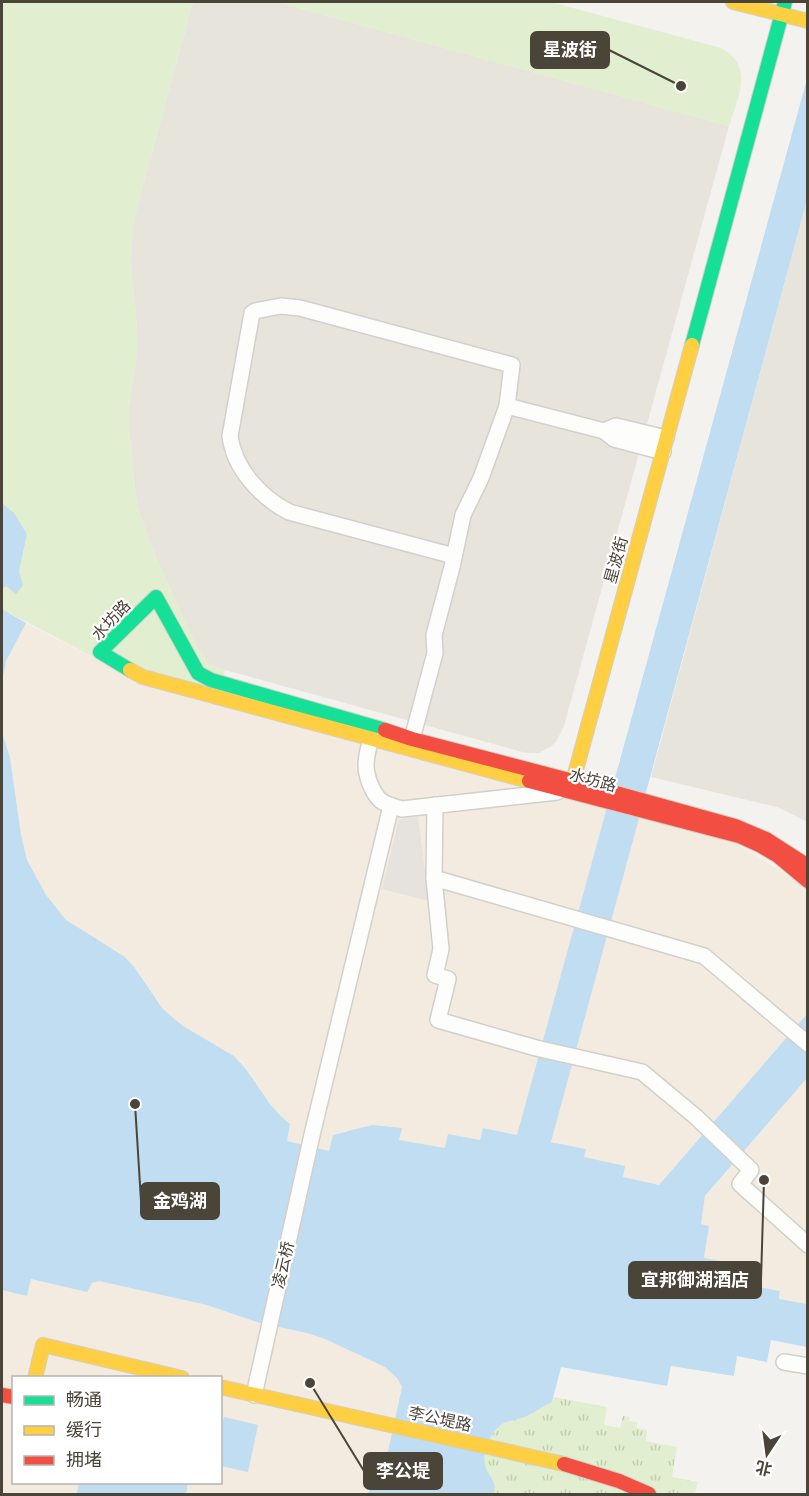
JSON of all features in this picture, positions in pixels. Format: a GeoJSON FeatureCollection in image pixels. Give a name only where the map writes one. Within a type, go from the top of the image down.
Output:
{"type":"FeatureCollection","features":[{"type":"Feature","properties":{"kind":"street"},"geometry":{"type":"LineString","coordinates":[[733,2],[783,8],[807,21]]}},
{"type":"Feature","properties":{"kind":"street","name":"星波街"},"geometry":{"type":"LineString","coordinates":[[571,786],[783,8]]}},
{"type":"Feature","properties":{"kind":"street"},"geometry":{"type":"LineString","coordinates":[[412,739],[435,653],[434,635],[454,556],[463,515],[481,478],[507,406],[512,365],[300,309],[281,306],[252,313],[230,436],[236,458],[250,480],[271,501],[289,512],[454,556]]}},
{"type":"Feature","properties":{"kind":"street"},"geometry":{"type":"LineString","coordinates":[[507,406],[604,431],[616,426],[664,445]]}},
{"type":"Feature","properties":{"kind":"street","name":"水坊路"},"geometry":{"type":"LineString","coordinates":[[571,786],[412,739],[372,733],[202,676],[198,673],[156,597],[100,652],[143,676],[372,733],[653,808],[735,826],[766,839],[807,866]]}},
{"type":"Feature","properties":{"kind":"street"},"geometry":{"type":"LineString","coordinates":[[372,733],[366,765],[368,778],[380,800],[402,809],[571,786]]}},
{"type":"Feature","properties":{"kind":"street"},"geometry":{"type":"LineString","coordinates":[[435,805],[434,878],[441,950],[435,975],[448,979],[438,1020],[536,1048],[642,1072],[696,1117],[751,1170],[740,1184],[807,1245]]}},
{"type":"Feature","properties":{"kind":"street","name":"凌云桥"},"geometry":{"type":"LineString","coordinates":[[254,1395],[312,1135],[391,806]]}},
{"type":"Feature","properties":{"kind":"street","name":"水坊路"},"geometry":{"type":"LineString","coordinates":[[653,808],[739,836],[761,846],[778,856],[807,881]]}},
{"type":"Feature","properties":{"kind":"street"},"geometry":{"type":"LineString","coordinates":[[434,878],[704,956],[807,1044]]}},
{"type":"Feature","properties":{"kind":"street"},"geometry":{"type":"LineString","coordinates":[[35,1376],[43,1345],[178,1376]]}},
{"type":"Feature","properties":{"kind":"street"},"geometry":{"type":"LineString","coordinates":[[784,1362],[807,1366]]}},
{"type":"Feature","properties":{"kind":"street","name":"李公堤路"},"geometry":{"type":"LineString","coordinates":[[222,1387],[568,1465],[619,1481],[649,1494]]}},
{"type":"Feature","properties":{"kind":"shaded area"},"geometry":{"type":"Polygon","coordinates":[[[193,2],[277,2],[729,126],[564,726],[556,742],[539,753],[526,753],[225,670],[209,665],[197,648],[156,557],[137,506],[129,430],[129,404],[137,357],[137,326],[130,256],[134,219],[193,2]]]}},
{"type":"Feature","properties":{"kind":"shaded area"},"geometry":{"type":"Polygon","coordinates":[[[807,200],[807,822],[777,807],[651,777],[807,200]]]}},
{"type":"Feature","properties":{"kind":"shaded area"},"geometry":{"type":"Polygon","coordinates":[[[26,623],[137,680],[725,837],[807,887],[807,1014],[659,1185],[622,1177],[583,1157],[585,1148],[484,1128],[480,1140],[445,1148],[345,1131],[333,1135],[329,1151],[286,1141],[281,1117],[241,1062],[183,1026],[162,1008],[136,968],[66,920],[46,895],[27,860],[21,835],[10,758],[2,732],[2,682],[6,661],[26,623]]]}},
{"type":"Feature","properties":{"kind":"shaded area"},"geometry":{"type":"Polygon","coordinates":[[[418,817],[429,901],[382,889],[399,819],[418,817]]]}},
{"type":"Feature","properties":{"kind":"shaded area"},"geometry":{"type":"Polygon","coordinates":[[[807,1078],[807,1304],[779,1299],[780,1291],[751,1286],[754,1267],[704,1258],[709,1226],[701,1224],[705,1197],[807,1078]]]}},
{"type":"Feature","properties":{"kind":"shaded area"},"geometry":{"type":"Polygon","coordinates":[[[31,1279],[87,1292],[92,1283],[99,1281],[207,1305],[260,1323],[325,1339],[385,1367],[397,1378],[402,1387],[386,1460],[374,1458],[373,1480],[368,1494],[2,1494],[2,1290],[27,1296],[31,1279]]]}},
{"type":"Feature","properties":{"kind":"green space"},"geometry":{"type":"Polygon","coordinates":[[[2,2],[193,2],[134,219],[130,256],[137,326],[137,357],[129,404],[129,430],[137,506],[156,557],[197,648],[209,665],[225,670],[217,703],[137,680],[2,609],[2,589],[19,573],[27,534],[14,513],[2,503],[2,2]]]}},
{"type":"Feature","properties":{"kind":"green space"},"geometry":{"type":"Polygon","coordinates":[[[277,2],[551,2],[721,48],[738,64],[741,83],[729,126],[277,2]]]}},
{"type":"Feature","properties":{"kind":"green space"},"geometry":{"type":"Polygon","coordinates":[[[554,1397],[607,1407],[604,1425],[620,1428],[623,1416],[630,1417],[629,1421],[637,1422],[636,1428],[647,1430],[646,1441],[677,1447],[672,1477],[698,1482],[695,1494],[493,1494],[495,1485],[484,1459],[492,1435],[504,1423],[530,1414],[552,1402],[554,1397]]]}},
{"type":"Feature","properties":{"kind":"water"},"geometry":{"type":"Polygon","coordinates":[[[807,79],[807,200],[551,1142],[586,1149],[584,1157],[625,1166],[623,1177],[659,1185],[807,1014],[807,1078],[705,1196],[701,1224],[709,1226],[704,1258],[755,1267],[752,1286],[780,1291],[779,1299],[807,1304],[807,1347],[771,1340],[767,1362],[737,1356],[734,1376],[671,1366],[667,1386],[561,1367],[552,1402],[527,1416],[504,1423],[489,1441],[484,1459],[495,1485],[493,1494],[368,1494],[373,1480],[374,1458],[386,1460],[402,1387],[397,1378],[385,1367],[307,1333],[260,1323],[207,1305],[99,1281],[92,1283],[87,1292],[31,1279],[27,1296],[2,1290],[2,732],[10,758],[21,835],[27,860],[46,895],[66,920],[125,957],[162,1008],[171,1016],[183,1026],[234,1056],[242,1064],[274,1108],[290,1124],[287,1141],[329,1151],[333,1135],[372,1125],[402,1128],[399,1140],[445,1148],[448,1134],[480,1140],[483,1128],[517,1135],[807,79]]]}},
{"type":"Feature","properties":{"kind":"water"},"geometry":{"type":"Polygon","coordinates":[[[2,503],[14,513],[27,534],[19,572],[23,585],[16,594],[6,586],[2,589],[2,503]]]}},
{"type":"Feature","properties":{"kind":"water"},"geometry":{"type":"Polygon","coordinates":[[[2,609],[26,623],[6,661],[2,682],[2,609]]]}},
{"type":"Feature","properties":{"kind":"water"},"geometry":{"type":"Polygon","coordinates":[[[224,1417],[258,1425],[248,1472],[222,1466],[224,1417]]]}},
{"type":"Feature","properties":{"kind":"water"},"geometry":{"type":"Polygon","coordinates":[[[79,1484],[188,1484],[186,1494],[77,1493],[79,1484]]]}},
{"type":"Feature","properties":{"kind":"traffic: fast"},"geometry":{"type":"LineString","coordinates":[[692,345],[785,2]]}},
{"type":"Feature","properties":{"kind":"traffic: fast"},"geometry":{"type":"LineString","coordinates":[[130,670],[100,652],[156,597],[198,673],[211,680],[385,730]]}},
{"type":"Feature","properties":{"kind":"traffic: slow"},"geometry":{"type":"LineString","coordinates":[[733,2],[808,21]]}},
{"type":"Feature","properties":{"kind":"traffic: slow"},"geometry":{"type":"LineString","coordinates":[[573,781],[692,345]]}},
{"type":"Feature","properties":{"kind":"traffic: slow"},"geometry":{"type":"LineString","coordinates":[[130,670],[143,677],[529,781]]}},
{"type":"Feature","properties":{"kind":"traffic: slow"},"geometry":{"type":"LineString","coordinates":[[35,1376],[43,1345],[174,1376]]}},
{"type":"Feature","properties":{"kind":"traffic: slow"},"geometry":{"type":"LineString","coordinates":[[222,1387],[564,1464]]}},
{"type":"Feature","properties":{"kind":"traffic: jam"},"geometry":{"type":"LineString","coordinates":[[385,730],[735,826],[766,839],[808,866]]}},
{"type":"Feature","properties":{"kind":"traffic: jam"},"geometry":{"type":"LineString","coordinates":[[529,781],[739,836],[778,856],[808,881]]}},
{"type":"Feature","properties":{"kind":"traffic: jam"},"geometry":{"type":"LineString","coordinates":[[2,1395],[12,1397]]}},
{"type":"Feature","properties":{"kind":"traffic: jam"},"geometry":{"type":"LineString","coordinates":[[564,1464],[619,1481],[649,1494]]}},
{"type":"Feature","properties":{"kind":"place","name":"星波街"},"geometry":{"type":"Point","coordinates":[681,86]}},
{"type":"Feature","properties":{"kind":"place","name":"金鸡湖"},"geometry":{"type":"Point","coordinates":[135,1104]}},
{"type":"Feature","properties":{"kind":"place","name":"宜邦御湖酒店"},"geometry":{"type":"Point","coordinates":[764,1180]}},
{"type":"Feature","properties":{"kind":"place","name":"李公堤"},"geometry":{"type":"Point","coordinates":[310,1383]}}]}
